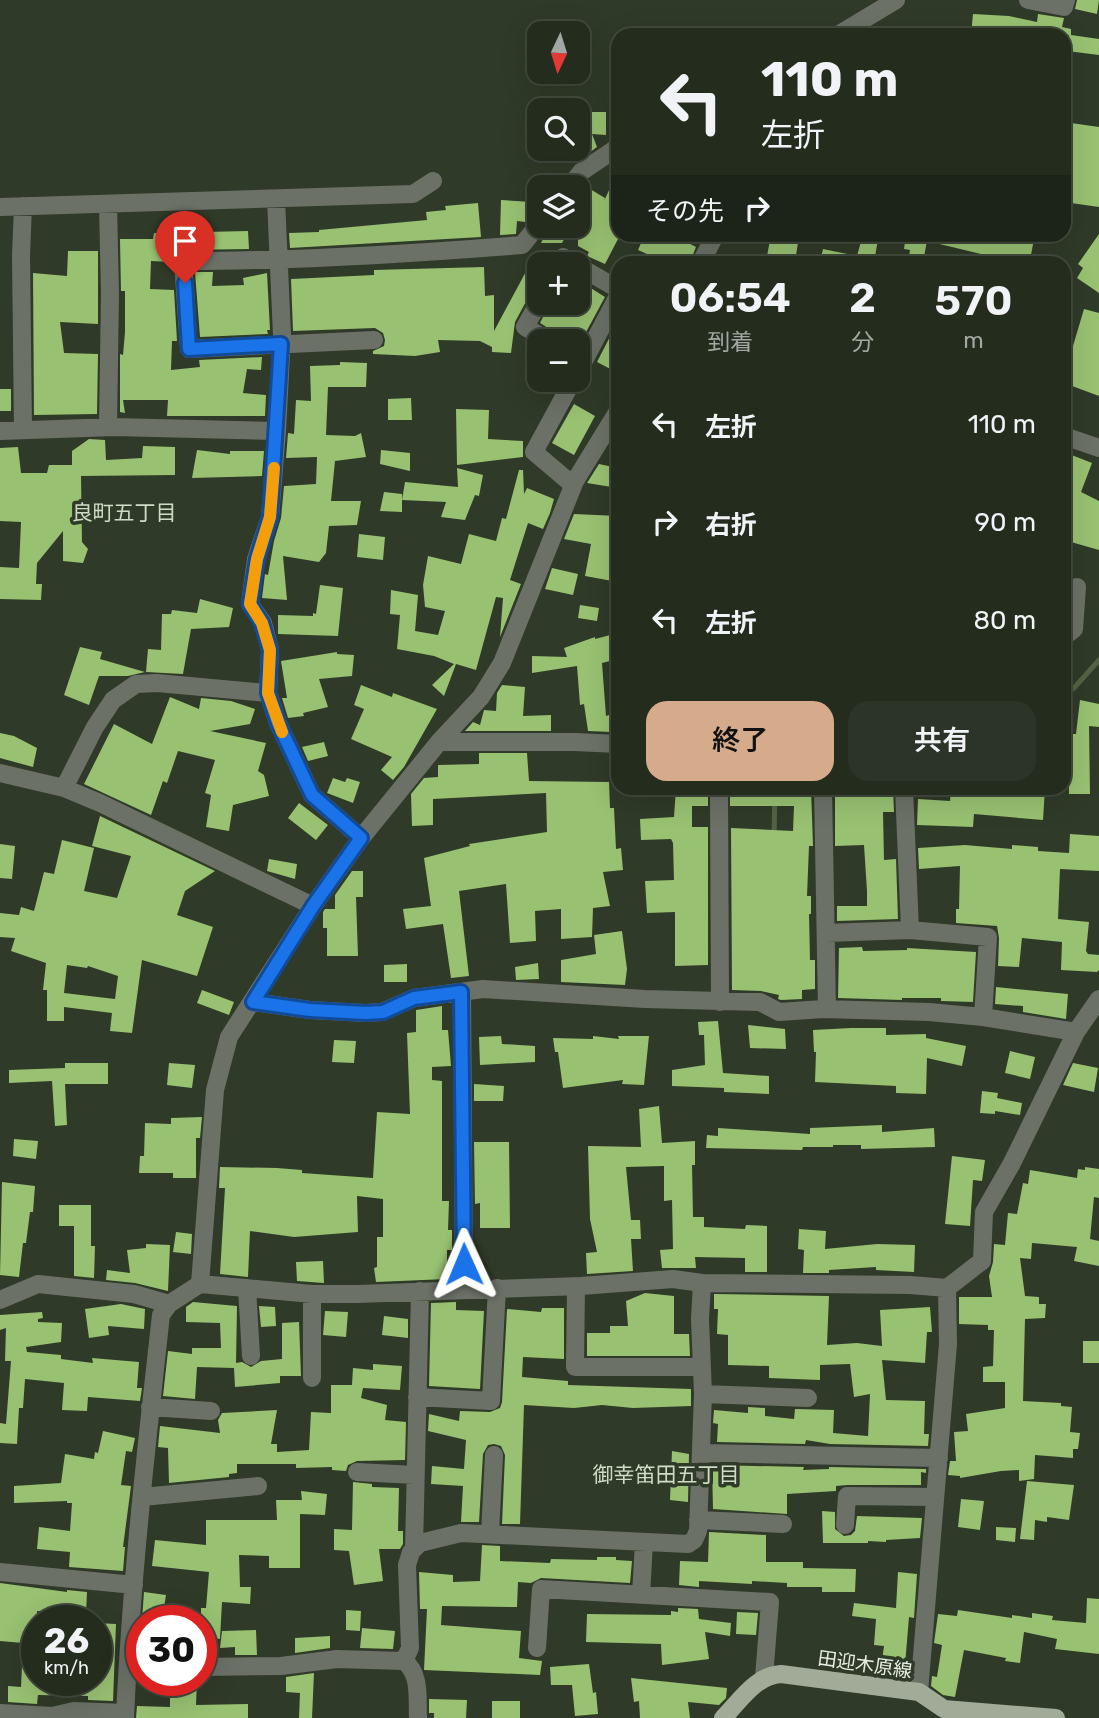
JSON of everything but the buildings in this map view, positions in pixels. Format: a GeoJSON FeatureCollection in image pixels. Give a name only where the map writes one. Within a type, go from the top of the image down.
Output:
{"type":"FeatureCollection","features":[{"type":"Feature","properties":{"kind":"main road","name":"田迎木原線"},"geometry":{"type":"LineString","coordinates":[[764,1677],[781,1674],[919,1692],[942,1713],[1056,1718]]}},
{"type":"Feature","properties":{"kind":"main road"},"geometry":{"type":"LineString","coordinates":[[723,1718],[764,1677]]}},
{"type":"Feature","properties":{"kind":"street"},"geometry":{"type":"LineString","coordinates":[[850,28],[896,0]]}},
{"type":"Feature","properties":{"kind":"street"},"geometry":{"type":"LineString","coordinates":[[1028,0],[1064,7],[1066,0]]}},
{"type":"Feature","properties":{"kind":"street"},"geometry":{"type":"LineString","coordinates":[[579,175],[611,152]]}},
{"type":"Feature","properties":{"kind":"street"},"geometry":{"type":"LineString","coordinates":[[0,207],[413,194],[433,181]]}},
{"type":"Feature","properties":{"kind":"street"},"geometry":{"type":"LineString","coordinates":[[276,199],[281,344],[277,431],[270,517],[257,559],[250,604],[262,623],[270,650],[268,693],[278,723],[312,795],[361,838]]}},
{"type":"Feature","properties":{"kind":"street"},"geometry":{"type":"LineString","coordinates":[[108,204],[108,427]]}},
{"type":"Feature","properties":{"kind":"street"},"geometry":{"type":"LineString","coordinates":[[23,206],[23,430]]}},
{"type":"Feature","properties":{"kind":"street"},"geometry":{"type":"LineString","coordinates":[[374,340],[189,349],[183,261],[278,261],[389,255],[522,245],[528,238]]}},
{"type":"Feature","properties":{"kind":"street"},"geometry":{"type":"LineString","coordinates":[[590,273],[611,285]]}},
{"type":"Feature","properties":{"kind":"street"},"geometry":{"type":"LineString","coordinates":[[590,344],[611,308]]}},
{"type":"Feature","properties":{"kind":"street"},"geometry":{"type":"LineString","coordinates":[[528,329],[525,327],[532,315]]}},
{"type":"Feature","properties":{"kind":"street"},"geometry":{"type":"LineString","coordinates":[[566,392],[534,452],[573,485]]}},
{"type":"Feature","properties":{"kind":"street"},"geometry":{"type":"LineString","coordinates":[[200,1284],[215,1090],[229,1037],[313,906],[361,838],[439,742],[481,697],[502,663],[573,485],[611,423]]}},
{"type":"Feature","properties":{"kind":"street"},"geometry":{"type":"LineString","coordinates":[[0,431],[108,427],[277,431]]}},
{"type":"Feature","properties":{"kind":"street"},"geometry":{"type":"LineString","coordinates":[[1071,438],[1099,448]]}},
{"type":"Feature","properties":{"kind":"street"},"geometry":{"type":"LineString","coordinates":[[1071,631],[1074,629],[1077,587]]}},
{"type":"Feature","properties":{"kind":"street"},"geometry":{"type":"LineString","coordinates":[[64,789],[95,727],[113,700],[136,684],[157,683],[268,693]]}},
{"type":"Feature","properties":{"kind":"street"},"geometry":{"type":"LineString","coordinates":[[439,742],[611,744]]}},
{"type":"Feature","properties":{"kind":"street"},"geometry":{"type":"LineString","coordinates":[[0,773],[64,789],[100,803],[313,906]]}},
{"type":"Feature","properties":{"kind":"street"},"geometry":{"type":"LineString","coordinates":[[719,795],[720,1002]]}},
{"type":"Feature","properties":{"kind":"street"},"geometry":{"type":"LineString","coordinates":[[823,795],[827,1009]]}},
{"type":"Feature","properties":{"kind":"street"},"geometry":{"type":"LineString","coordinates":[[904,795],[910,930]]}},
{"type":"Feature","properties":{"kind":"street"},"geometry":{"type":"LineString","coordinates":[[826,933],[910,930],[988,937],[983,1017]]}},
{"type":"Feature","properties":{"kind":"street"},"geometry":{"type":"LineString","coordinates":[[253,1002],[310,1010],[366,1013],[383,1012],[414,998],[482,989],[760,1002],[779,1012],[827,1009],[929,1012],[983,1017],[1076,1032]]}},
{"type":"Feature","properties":{"kind":"street"},"geometry":{"type":"LineString","coordinates":[[461,992],[464,1289]]}},
{"type":"Feature","properties":{"kind":"street"},"geometry":{"type":"LineString","coordinates":[[134,1605],[150,1407],[161,1315],[169,1304],[200,1284],[312,1293],[576,1286],[673,1279],[702,1283],[910,1285],[947,1288],[982,1261],[984,1212],[1012,1163],[1076,1032],[1099,999]]}},
{"type":"Feature","properties":{"kind":"street"},"geometry":{"type":"LineString","coordinates":[[404,1661],[410,1648],[407,1565],[411,1552],[420,1543],[461,1533],[688,1544],[694,1540],[698,1531],[703,1394],[702,1283]]}},
{"type":"Feature","properties":{"kind":"street"},"geometry":{"type":"LineString","coordinates":[[0,1300],[38,1284],[134,1294],[169,1304]]}},
{"type":"Feature","properties":{"kind":"street"},"geometry":{"type":"LineString","coordinates":[[576,1286],[575,1367],[702,1367]]}},
{"type":"Feature","properties":{"kind":"street"},"geometry":{"type":"LineString","coordinates":[[247,1288],[251,1356]]}},
{"type":"Feature","properties":{"kind":"street"},"geometry":{"type":"LineString","coordinates":[[417,1397],[491,1401],[497,1288]]}},
{"type":"Feature","properties":{"kind":"street"},"geometry":{"type":"LineString","coordinates":[[919,1692],[948,1344],[947,1288]]}},
{"type":"Feature","properties":{"kind":"street"},"geometry":{"type":"LineString","coordinates":[[414,1549],[420,1291]]}},
{"type":"Feature","properties":{"kind":"street"},"geometry":{"type":"LineString","coordinates":[[312,1293],[312,1378]]}},
{"type":"Feature","properties":{"kind":"street"},"geometry":{"type":"LineString","coordinates":[[703,1394],[808,1398]]}},
{"type":"Feature","properties":{"kind":"street"},"geometry":{"type":"LineString","coordinates":[[150,1407],[211,1411]]}},
{"type":"Feature","properties":{"kind":"street"},"geometry":{"type":"LineString","coordinates":[[701,1453],[939,1458]]}},
{"type":"Feature","properties":{"kind":"street"},"geometry":{"type":"LineString","coordinates":[[490,1534],[494,1455]]}},
{"type":"Feature","properties":{"kind":"street"},"geometry":{"type":"LineString","coordinates":[[356,1472],[415,1475]]}},
{"type":"Feature","properties":{"kind":"street"},"geometry":{"type":"LineString","coordinates":[[142,1497],[258,1486]]}},
{"type":"Feature","properties":{"kind":"street"},"geometry":{"type":"LineString","coordinates":[[845,1525],[847,1496],[935,1497]]}},
{"type":"Feature","properties":{"kind":"street"},"geometry":{"type":"LineString","coordinates":[[698,1520],[783,1524]]}},
{"type":"Feature","properties":{"kind":"street"},"geometry":{"type":"LineString","coordinates":[[641,1595],[644,1542]]}},
{"type":"Feature","properties":{"kind":"street"},"geometry":{"type":"LineString","coordinates":[[0,1572],[134,1585]]}},
{"type":"Feature","properties":{"kind":"street"},"geometry":{"type":"LineString","coordinates":[[537,1648],[541,1589],[770,1602],[764,1677]]}},
{"type":"Feature","properties":{"kind":"street"},"geometry":{"type":"LineString","coordinates":[[217,1667],[281,1666],[337,1659],[404,1661],[411,1666],[416,1676],[418,1718]]}},
{"type":"Feature","properties":{"kind":"street"},"geometry":{"type":"LineString","coordinates":[[0,1713],[52,1716],[74,1711],[125,1716],[129,1696]]}},
{"type":"Feature","properties":{"kind":"waterway"},"geometry":{"type":"LineString","coordinates":[[1071,690],[1099,660]]}},
{"type":"Feature","properties":{"kind":"waterway"},"geometry":{"type":"LineString","coordinates":[[774,836],[775,795]]}},
{"type":"Feature","properties":{"kind":"slow traffic"},"geometry":{"type":"LineString","coordinates":[[274,468],[270,517],[257,559],[250,604],[262,623],[270,650],[268,693],[282,732]]}},
{"type":"Feature","properties":{"kind":"district","name":"良町五丁目"},"geometry":{"type":"Point","coordinates":[124,513]}},
{"type":"Feature","properties":{"kind":"district","name":"御幸笛田五丁目"},"geometry":{"type":"Point","coordinates":[666,1475]}},
{"type":"Feature","properties":{"kind":"route"},"geometry":{"type":"LineString","coordinates":[[185,283],[189,349],[281,344],[270,517],[257,559],[250,604],[262,623],[270,650],[268,693],[278,723],[312,795],[361,838],[313,906],[253,1002],[310,1010],[366,1013],[383,1012],[414,998],[461,992],[464,1264]]}}]}
